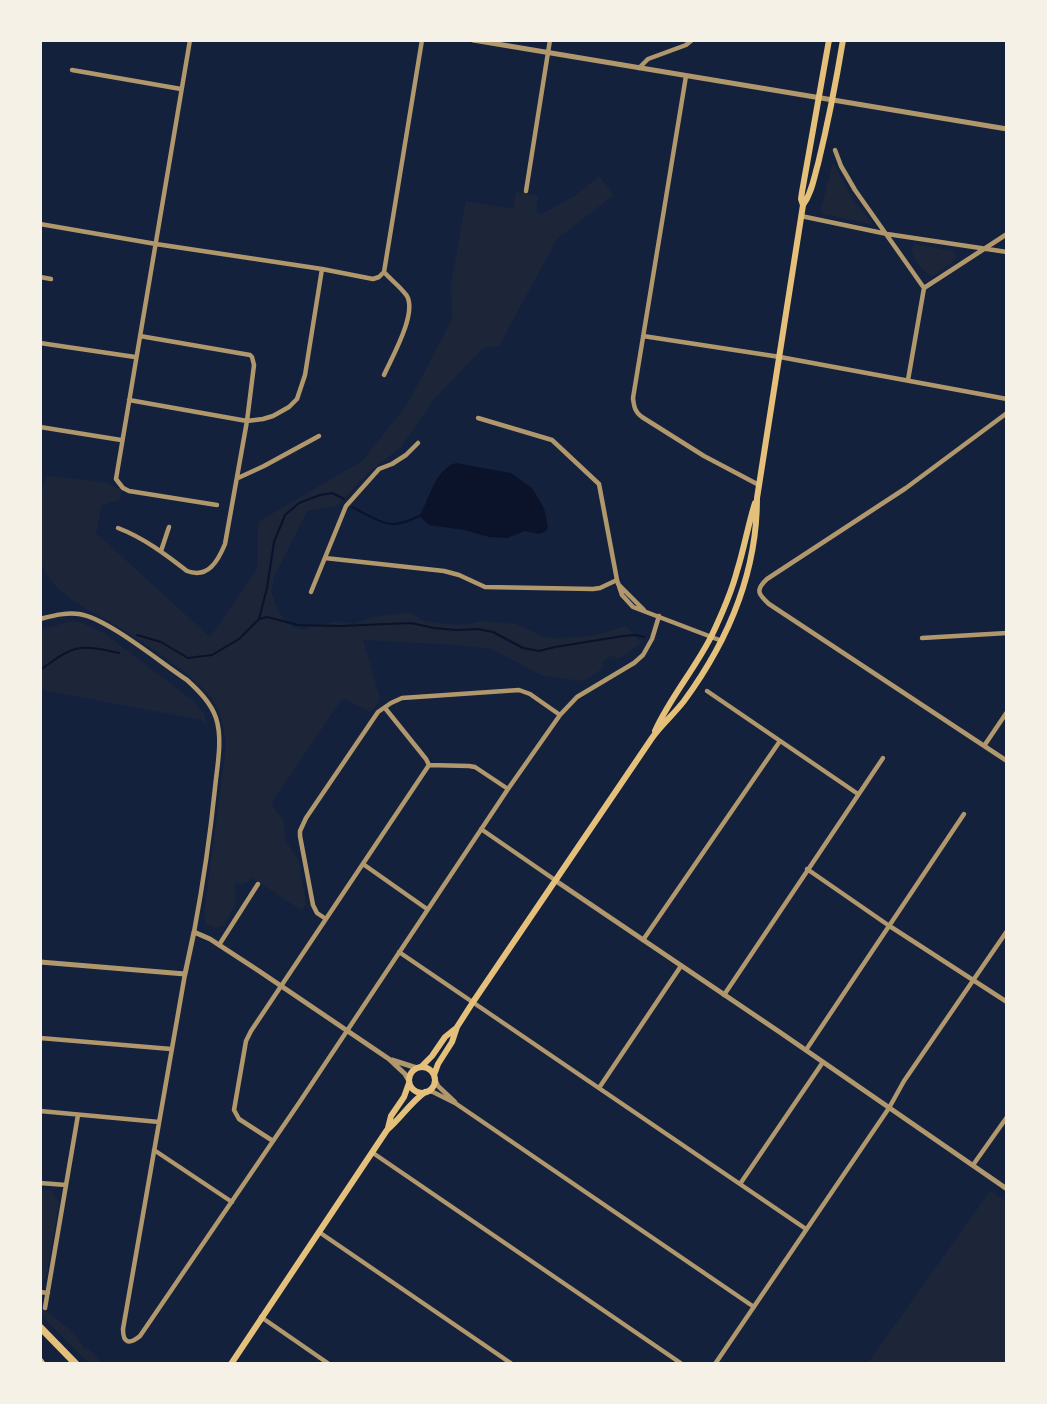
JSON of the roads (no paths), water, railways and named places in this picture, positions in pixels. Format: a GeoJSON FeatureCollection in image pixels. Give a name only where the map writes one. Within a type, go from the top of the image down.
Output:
{"type":"FeatureCollection","features":[{"type":"Feature","properties":{"kind":"highway"},"geometry":{"type":"LineString","coordinates":[[40,1327],[76,1364]]}},
{"type":"Feature","properties":{"kind":"main road"},"geometry":{"type":"LineString","coordinates":[[387,1130],[400,1119],[417,1097],[432,1087],[438,1064],[457,1027],[652,738],[683,702],[722,641],[736,609],[751,563],[757,527],[757,498],[802,216],[802,192],[829,40]]}},
{"type":"Feature","properties":{"kind":"main road"},"geometry":{"type":"LineString","coordinates":[[803,205],[811,189],[833,100],[843,40]]}},
{"type":"Feature","properties":{"kind":"main road"},"geometry":{"type":"LineString","coordinates":[[652,738],[662,716],[712,636],[737,573],[757,498]]}},
{"type":"Feature","properties":{"kind":"main road"},"geometry":{"type":"LineString","coordinates":[[231,1362],[373,1153],[387,1130],[391,1116],[404,1097],[411,1072],[427,1062],[445,1037],[457,1027]]}},
{"type":"Feature","properties":{"kind":"main road"},"geometry":{"type":"LineString","coordinates":[[419,1067],[428,1068],[434,1077]]}},
{"type":"Feature","properties":{"kind":"main road"},"geometry":{"type":"LineString","coordinates":[[409,1082],[415,1091],[426,1092]]}},
{"type":"Feature","properties":{"kind":"street"},"geometry":{"type":"LineString","coordinates":[[190,40],[116,479],[129,491],[218,505]]}},
{"type":"Feature","properties":{"kind":"street"},"geometry":{"type":"LineString","coordinates":[[40,224],[373,279],[379,277],[384,272],[422,40]]}},
{"type":"Feature","properties":{"kind":"street"},"geometry":{"type":"LineString","coordinates":[[473,40],[1007,129]]}},
{"type":"Feature","properties":{"kind":"street"},"geometry":{"type":"LineString","coordinates":[[526,191],[550,40]]}},
{"type":"Feature","properties":{"kind":"street"},"geometry":{"type":"LineString","coordinates":[[638,68],[648,59],[686,45],[692,40]]}},
{"type":"Feature","properties":{"kind":"street"},"geometry":{"type":"LineString","coordinates":[[72,69],[181,89]]}},
{"type":"Feature","properties":{"kind":"street"},"geometry":{"type":"LineString","coordinates":[[687,76],[643,336],[634,406],[642,417],[704,456],[759,485]]}},
{"type":"Feature","properties":{"kind":"street"},"geometry":{"type":"LineString","coordinates":[[835,150],[855,190],[924,288],[908,380]]}},
{"type":"Feature","properties":{"kind":"street"},"geometry":{"type":"LineString","coordinates":[[802,216],[887,234],[1007,252]]}},
{"type":"Feature","properties":{"kind":"street"},"geometry":{"type":"LineString","coordinates":[[924,288],[1007,234]]}},
{"type":"Feature","properties":{"kind":"street"},"geometry":{"type":"LineString","coordinates":[[128,400],[247,421],[274,416],[289,407],[297,399],[305,375],[322,269]]}},
{"type":"Feature","properties":{"kind":"street"},"geometry":{"type":"LineString","coordinates":[[384,272],[407,295],[410,307],[408,321],[384,375]]}},
{"type":"Feature","properties":{"kind":"street"},"geometry":{"type":"LineString","coordinates":[[40,277],[51,279]]}},
{"type":"Feature","properties":{"kind":"street"},"geometry":{"type":"LineString","coordinates":[[118,528],[132,533],[161,551],[187,571],[201,574],[208,570],[222,553],[225,544],[254,365],[250,355],[140,336]]}},
{"type":"Feature","properties":{"kind":"street"},"geometry":{"type":"LineString","coordinates":[[643,336],[780,357],[1007,399]]}},
{"type":"Feature","properties":{"kind":"street"},"geometry":{"type":"LineString","coordinates":[[40,343],[135,358]]}},
{"type":"Feature","properties":{"kind":"street"},"geometry":{"type":"LineString","coordinates":[[1007,413],[906,488],[767,579],[761,584],[759,593],[769,604],[1007,761]]}},
{"type":"Feature","properties":{"kind":"street"},"geometry":{"type":"LineString","coordinates":[[478,418],[552,440],[599,484],[617,582],[629,604],[638,610],[722,641]]}},
{"type":"Feature","properties":{"kind":"street"},"geometry":{"type":"LineString","coordinates":[[40,427],[121,440]]}},
{"type":"Feature","properties":{"kind":"street"},"geometry":{"type":"LineString","coordinates":[[237,478],[319,436]]}},
{"type":"Feature","properties":{"kind":"street"},"geometry":{"type":"LineString","coordinates":[[311,592],[346,506],[379,469],[392,464],[418,443]]}},
{"type":"Feature","properties":{"kind":"street"},"geometry":{"type":"LineString","coordinates":[[161,551],[169,527]]}},
{"type":"Feature","properties":{"kind":"street"},"geometry":{"type":"LineString","coordinates":[[325,558],[444,571],[485,587],[593,589],[617,582]]}},
{"type":"Feature","properties":{"kind":"street"},"geometry":{"type":"LineString","coordinates":[[40,619],[79,614],[103,622],[187,680],[212,709],[217,721],[218,758],[203,888],[171,1049],[123,1328],[125,1340],[133,1342],[140,1336],[232,1202],[560,715],[577,697],[643,655],[652,639],[659,616]]}},
{"type":"Feature","properties":{"kind":"street"},"geometry":{"type":"LineString","coordinates":[[922,638],[1007,633]]}},
{"type":"Feature","properties":{"kind":"street"},"geometry":{"type":"LineString","coordinates":[[326,919],[317,913],[313,905],[300,831],[371,722],[385,708],[402,698],[519,690],[530,694],[560,715]]}},
{"type":"Feature","properties":{"kind":"street"},"geometry":{"type":"LineString","coordinates":[[707,691],[858,794]]}},
{"type":"Feature","properties":{"kind":"street"},"geometry":{"type":"LineString","coordinates":[[385,708],[429,765]]}},
{"type":"Feature","properties":{"kind":"street"},"geometry":{"type":"LineString","coordinates":[[984,746],[1007,712]]}},
{"type":"Feature","properties":{"kind":"street"},"geometry":{"type":"LineString","coordinates":[[643,940],[780,741]]}},
{"type":"Feature","properties":{"kind":"street"},"geometry":{"type":"LineString","coordinates":[[724,995],[883,758]]}},
{"type":"Feature","properties":{"kind":"street"},"geometry":{"type":"LineString","coordinates":[[429,765],[475,767],[508,789]]}},
{"type":"Feature","properties":{"kind":"street"},"geometry":{"type":"LineString","coordinates":[[273,1141],[239,1119],[234,1110],[246,1041],[429,765]]}},
{"type":"Feature","properties":{"kind":"street"},"geometry":{"type":"LineString","coordinates":[[806,1050],[964,814]]}},
{"type":"Feature","properties":{"kind":"street"},"geometry":{"type":"LineString","coordinates":[[481,829],[1007,1189]]}},
{"type":"Feature","properties":{"kind":"street"},"geometry":{"type":"LineString","coordinates":[[363,864],[427,909]]}},
{"type":"Feature","properties":{"kind":"street"},"geometry":{"type":"LineString","coordinates":[[807,869],[1007,1002]]}},
{"type":"Feature","properties":{"kind":"street"},"geometry":{"type":"LineString","coordinates":[[219,945],[258,884]]}},
{"type":"Feature","properties":{"kind":"street"},"geometry":{"type":"LineString","coordinates":[[716,1364],[889,1108],[904,1080],[1007,931]]}},
{"type":"Feature","properties":{"kind":"street"},"geometry":{"type":"LineString","coordinates":[[194,932],[219,945],[348,1030],[389,1059],[405,1074],[409,1082]]}},
{"type":"Feature","properties":{"kind":"street"},"geometry":{"type":"LineString","coordinates":[[399,952],[806,1230]]}},
{"type":"Feature","properties":{"kind":"street"},"geometry":{"type":"LineString","coordinates":[[40,962],[185,974]]}},
{"type":"Feature","properties":{"kind":"street"},"geometry":{"type":"LineString","coordinates":[[599,1088],[681,966]]}},
{"type":"Feature","properties":{"kind":"street"},"geometry":{"type":"LineString","coordinates":[[40,1038],[171,1049]]}},
{"type":"Feature","properties":{"kind":"street"},"geometry":{"type":"LineString","coordinates":[[389,1059],[419,1067]]}},
{"type":"Feature","properties":{"kind":"street"},"geometry":{"type":"LineString","coordinates":[[740,1184],[823,1062]]}},
{"type":"Feature","properties":{"kind":"street"},"geometry":{"type":"LineString","coordinates":[[434,1077],[440,1088],[455,1103]]}},
{"type":"Feature","properties":{"kind":"street"},"geometry":{"type":"LineString","coordinates":[[426,1092],[433,1092],[455,1103],[754,1307]]}},
{"type":"Feature","properties":{"kind":"street"},"geometry":{"type":"LineString","coordinates":[[40,1111],[159,1122]]}},
{"type":"Feature","properties":{"kind":"street"},"geometry":{"type":"LineString","coordinates":[[45,1308],[78,1115]]}},
{"type":"Feature","properties":{"kind":"street"},"geometry":{"type":"LineString","coordinates":[[974,1165],[1007,1117]]}},
{"type":"Feature","properties":{"kind":"street"},"geometry":{"type":"LineString","coordinates":[[154,1150],[232,1202]]}},
{"type":"Feature","properties":{"kind":"street"},"geometry":{"type":"LineString","coordinates":[[373,1153],[682,1364]]}},
{"type":"Feature","properties":{"kind":"street"},"geometry":{"type":"LineString","coordinates":[[40,1183],[66,1185]]}},
{"type":"Feature","properties":{"kind":"street"},"geometry":{"type":"LineString","coordinates":[[319,1232],[512,1364]]}},
{"type":"Feature","properties":{"kind":"street"},"geometry":{"type":"LineString","coordinates":[[40,1292],[48,1293]]}},
{"type":"Feature","properties":{"kind":"street"},"geometry":{"type":"LineString","coordinates":[[261,1317],[329,1364]]}},
{"type":"Feature","properties":{"kind":"waterway"},"geometry":{"type":"LineString","coordinates":[[137,635],[161,642],[188,658],[212,655],[239,639],[259,619],[274,542],[285,515],[299,503],[320,495],[332,493],[344,499]]}},
{"type":"Feature","properties":{"kind":"waterway"},"geometry":{"type":"LineString","coordinates":[[352,507],[392,524],[419,516]]}},
{"type":"Feature","properties":{"kind":"waterway"},"geometry":{"type":"LineString","coordinates":[[259,619],[267,617],[298,625],[411,623],[456,630],[478,629],[493,632],[523,648],[539,651],[623,636],[644,637]]}},
{"type":"Feature","properties":{"kind":"waterway"},"geometry":{"type":"LineString","coordinates":[[40,670],[76,649],[93,648],[119,653]]}}]}
